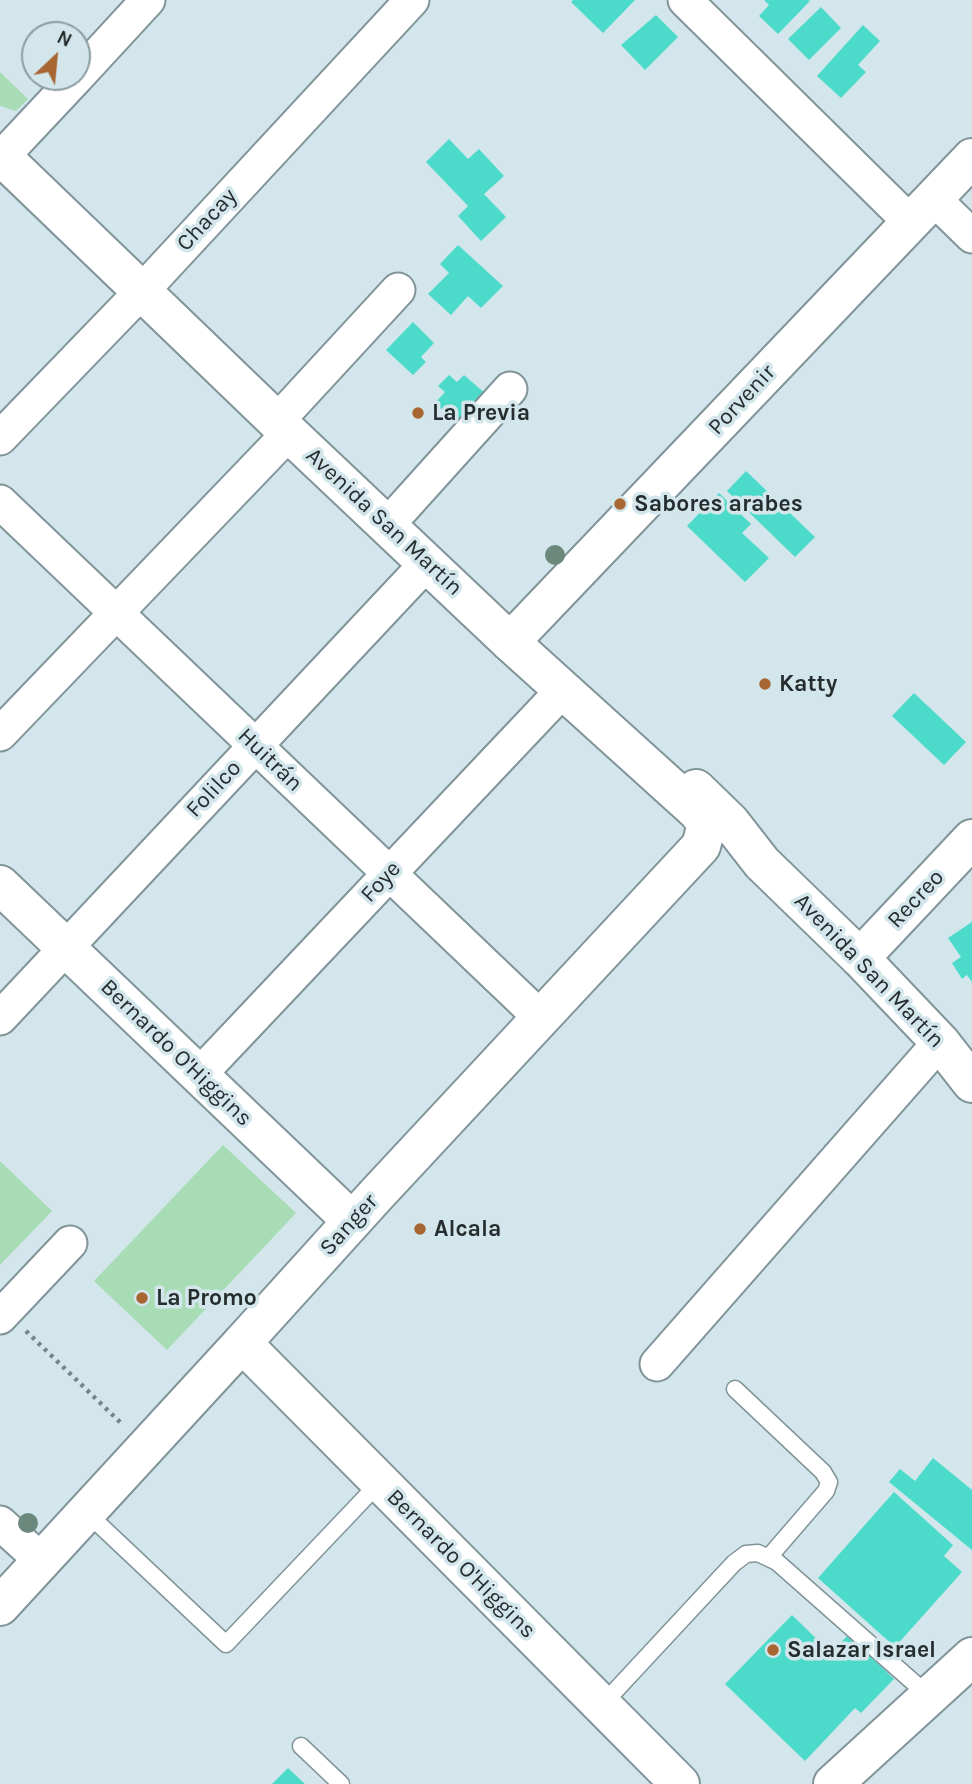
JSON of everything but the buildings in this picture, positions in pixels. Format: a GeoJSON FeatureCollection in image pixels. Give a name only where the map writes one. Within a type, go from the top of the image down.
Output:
{"type":"FeatureCollection","features":[{"type":"Feature","properties":{"kind":"main road","name":"Avenida San Martín"},"geometry":{"type":"LineString","coordinates":[[3,149],[290,419],[428,562],[518,634],[730,822],[762,863],[860,958],[940,1042],[972,1083]]}},
{"type":"Feature","properties":{"kind":"main road","name":"Porvenir"},"geometry":{"type":"LineString","coordinates":[[518,634],[831,294],[922,210],[972,158]]}},
{"type":"Feature","properties":{"kind":"main road","name":"Avenida San Martín"},"geometry":{"type":"LineString","coordinates":[[290,419],[401,510],[518,634],[563,690],[698,812],[707,824],[701,846],[725,844],[738,848],[762,863]]}},
{"type":"Feature","properties":{"kind":"main road","name":"Recreo"},"geometry":{"type":"LineString","coordinates":[[860,958],[972,839]]}},
{"type":"Feature","properties":{"kind":"main road","name":"Sanger"},"geometry":{"type":"LineString","coordinates":[[0,1606],[352,1221],[701,846]]}},
{"type":"Feature","properties":{"kind":"main road","name":"Bernardo O'Higgins"},"geometry":{"type":"LineString","coordinates":[[0,885],[352,1221]]}},
{"type":"Feature","properties":{"kind":"main road","name":"Bernardo O'Higgins"},"geometry":{"type":"LineString","coordinates":[[242,1343],[680,1784]]}},
{"type":"Feature","properties":{"kind":"main road"},"geometry":{"type":"LineString","coordinates":[[833,1784],[972,1657]]}},
{"type":"Feature","properties":{"kind":"street"},"geometry":{"type":"LineString","coordinates":[[91,62],[148,0]]}},
{"type":"Feature","properties":{"kind":"street","name":"Chacay"},"geometry":{"type":"LineString","coordinates":[[0,439],[412,0]]}},
{"type":"Feature","properties":{"kind":"street"},"geometry":{"type":"LineString","coordinates":[[685,0],[922,210],[972,236]]}},
{"type":"Feature","properties":{"kind":"street"},"geometry":{"type":"LineString","coordinates":[[3,149],[63,91]]}},
{"type":"Feature","properties":{"kind":"street"},"geometry":{"type":"LineString","coordinates":[[0,734],[116,613],[290,419],[398,290]]}},
{"type":"Feature","properties":{"kind":"street"},"geometry":{"type":"LineString","coordinates":[[401,510],[510,389]]}},
{"type":"Feature","properties":{"kind":"street","name":"Huitrán"},"geometry":{"type":"LineString","coordinates":[[0,502],[541,1018]]}},
{"type":"Feature","properties":{"kind":"street","name":"Folilco"},"geometry":{"type":"LineString","coordinates":[[0,1018],[428,562]]}},
{"type":"Feature","properties":{"kind":"street","name":"Foye"},"geometry":{"type":"LineString","coordinates":[[199,1074],[563,690]]}},
{"type":"Feature","properties":{"kind":"street"},"geometry":{"type":"LineString","coordinates":[[657,1364],[940,1042]]}},
{"type":"Feature","properties":{"kind":"street"},"geometry":{"type":"LineString","coordinates":[[3,1314],[70,1243]]}},
{"type":"Feature","properties":{"kind":"street"},"geometry":{"type":"LineString","coordinates":[[0,1523],[42,1561]]}},
{"type":"Feature","properties":{"kind":"lane"},"geometry":{"type":"LineString","coordinates":[[735,1390],[823,1472],[830,1482],[826,1491],[769,1557]]}},
{"type":"Feature","properties":{"kind":"lane"},"geometry":{"type":"LineString","coordinates":[[86,1513],[226,1644],[380,1482]]}},
{"type":"Feature","properties":{"kind":"lane"},"geometry":{"type":"LineString","coordinates":[[602,1705],[734,1563],[746,1555],[758,1553],[769,1557],[929,1696]]}},
{"type":"Feature","properties":{"kind":"lane"},"geometry":{"type":"LineString","coordinates":[[301,1746],[341,1784]]}},
{"type":"Feature","properties":{"kind":"path"},"geometry":{"type":"LineString","coordinates":[[3,1314],[146,1447]]}},
{"type":"Feature","properties":{"kind":"green space"},"geometry":{"type":"Polygon","coordinates":[[[0,72],[28,99],[16,111],[0,106],[0,72]]]}},
{"type":"Feature","properties":{"kind":"green space"},"geometry":{"type":"Polygon","coordinates":[[[223,1145],[296,1213],[167,1350],[94,1281],[223,1145]]]}},
{"type":"Feature","properties":{"kind":"green space"},"geometry":{"type":"Polygon","coordinates":[[[0,1161],[52,1211],[0,1265],[0,1161]]]}},
{"type":"Feature","properties":{"kind":"place","name":"La Previa"},"geometry":{"type":"Point","coordinates":[418,413]}},
{"type":"Feature","properties":{"kind":"place","name":"Sabores arabes"},"geometry":{"type":"Point","coordinates":[620,504]}},
{"type":"Feature","properties":{"kind":"place","name":"Katty"},"geometry":{"type":"Point","coordinates":[765,684]}},
{"type":"Feature","properties":{"kind":"place","name":"Alcala"},"geometry":{"type":"Point","coordinates":[420,1229]}},
{"type":"Feature","properties":{"kind":"place","name":"La Promo"},"geometry":{"type":"Point","coordinates":[142,1298]}},
{"type":"Feature","properties":{"kind":"place","name":"Salazar Israel"},"geometry":{"type":"Point","coordinates":[773,1650]}}]}
